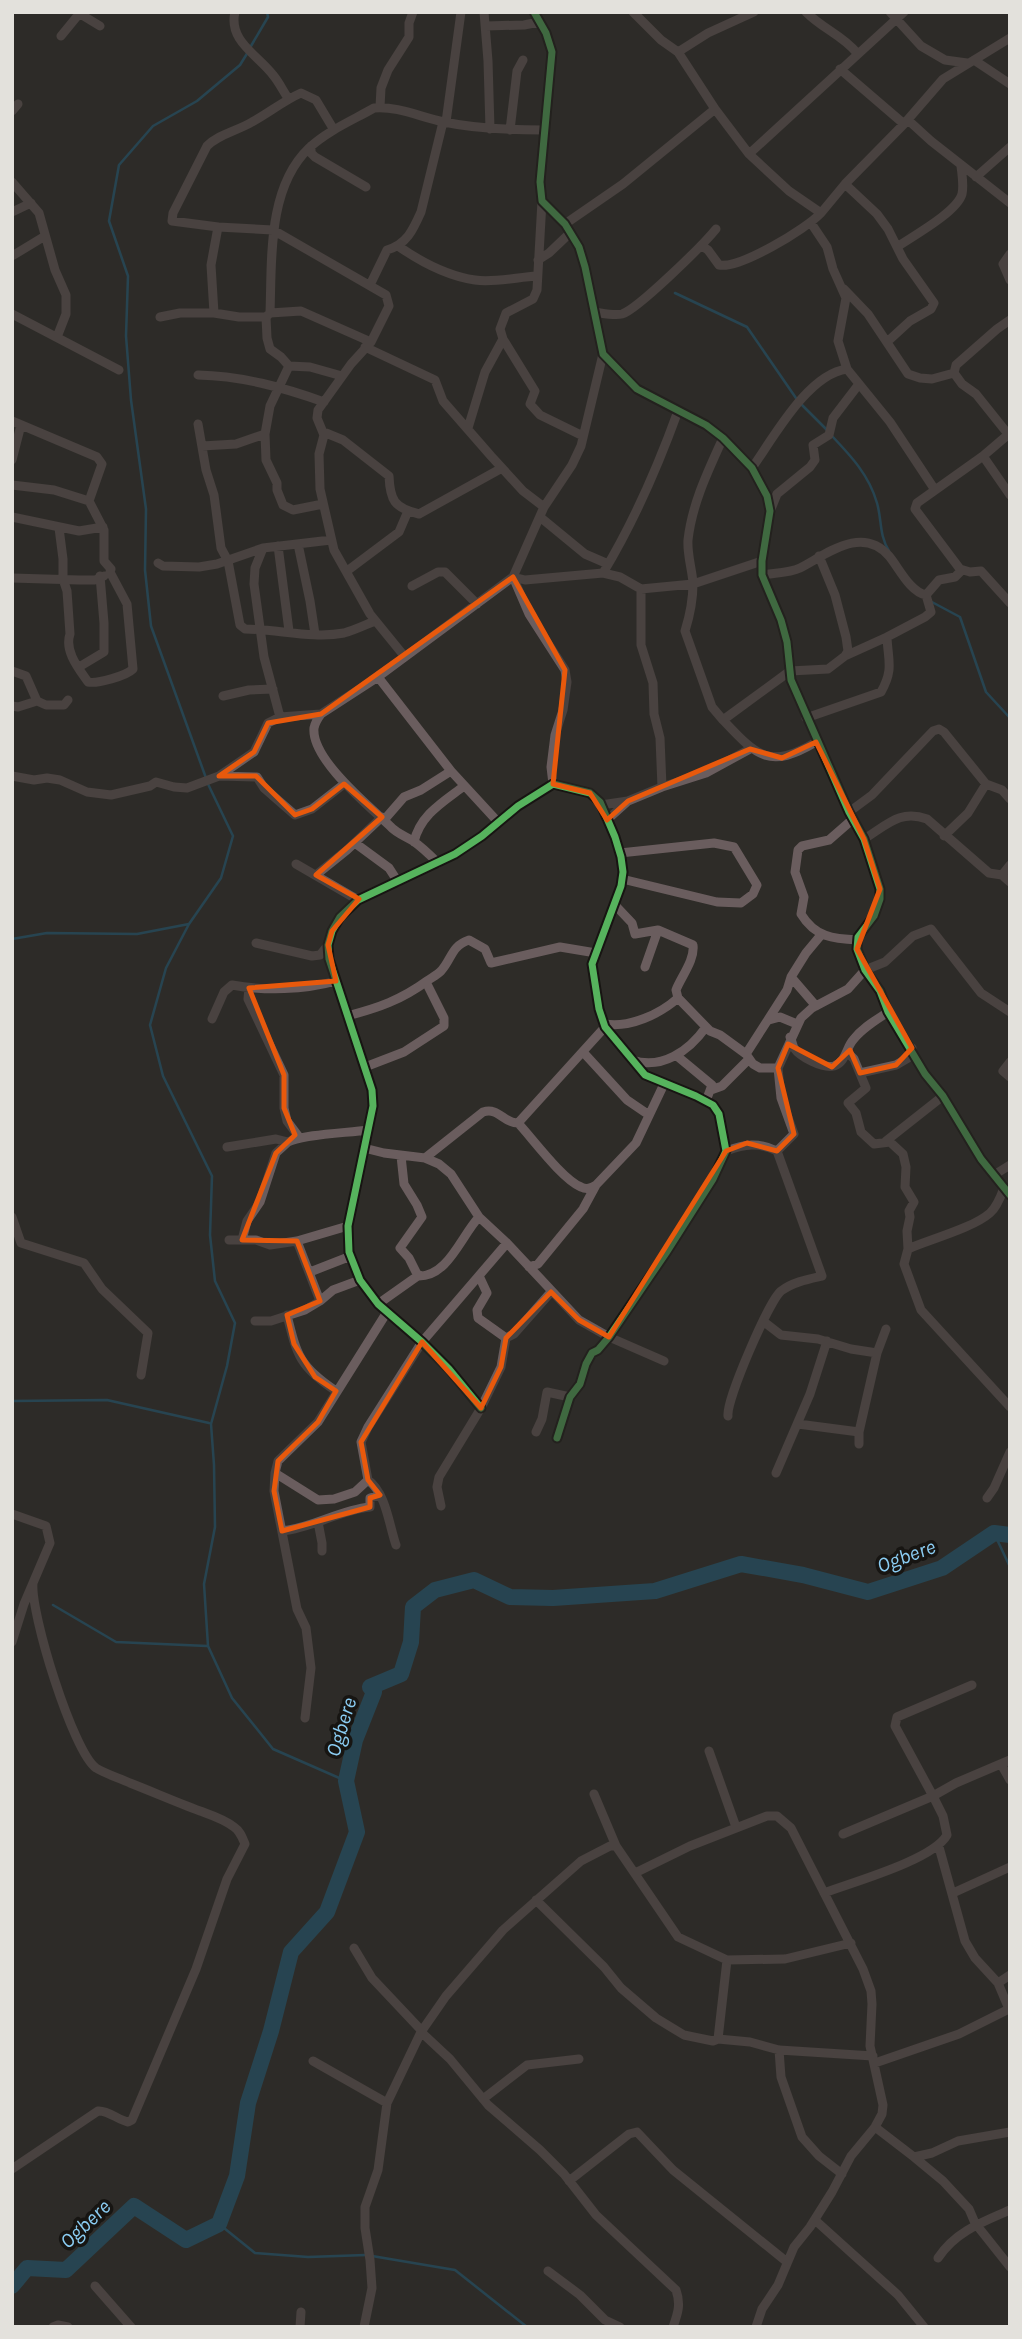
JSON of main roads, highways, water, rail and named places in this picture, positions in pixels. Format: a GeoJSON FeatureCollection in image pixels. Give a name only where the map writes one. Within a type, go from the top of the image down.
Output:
{"type":"FeatureCollection","features":[{"type":"Feature","properties":{"kind":"waterway"},"geometry":{"type":"LineString","coordinates":[[251,46],[268,17],[267,12]]}},
{"type":"Feature","properties":{"kind":"waterway"},"geometry":{"type":"LineString","coordinates":[[206,778],[151,626],[145,570],[146,509],[131,400],[126,336],[128,276],[109,221],[119,165],[153,126],[197,101],[240,65],[248,52]]}},
{"type":"Feature","properties":{"kind":"waterway"},"geometry":{"type":"LineString","coordinates":[[675,293],[747,327],[798,401],[827,430]]}},
{"type":"Feature","properties":{"kind":"waterway"},"geometry":{"type":"LineString","coordinates":[[831,435],[852,458],[869,484],[877,503],[882,533],[889,551]]}},
{"type":"Feature","properties":{"kind":"waterway"},"geometry":{"type":"LineString","coordinates":[[930,601],[960,617],[986,692],[1010,718]]}},
{"type":"Feature","properties":{"kind":"waterway"},"geometry":{"type":"LineString","coordinates":[[208,784],[233,836],[221,878],[189,924],[166,968],[150,1025],[163,1076],[212,1176],[210,1235],[215,1281],[235,1323],[227,1366],[211,1424],[215,1527],[204,1584],[208,1646],[232,1698],[273,1749],[346,1781]]}},
{"type":"Feature","properties":{"kind":"waterway"},"geometry":{"type":"LineString","coordinates":[[12,939],[47,933],[137,934],[189,924]]}},
{"type":"Feature","properties":{"kind":"waterway"},"geometry":{"type":"LineString","coordinates":[[12,1401],[107,1400],[209,1423]]}},
{"type":"Feature","properties":{"kind":"waterway"},"geometry":{"type":"LineString","coordinates":[[994,1533],[1010,1567]]}},
{"type":"Feature","properties":{"kind":"waterway","name":"Ogbere"},"geometry":{"type":"LineString","coordinates":[[12,2286],[27,2268],[66,2270],[134,2206],[186,2240],[219,2224],[237,2176],[248,2103],[271,2031],[291,1952],[327,1912],[357,1832],[346,1781],[355,1740],[374,1692],[370,1687],[401,1674],[411,1642],[413,1607],[435,1590],[474,1580],[510,1597],[553,1598],[655,1591],[741,1564],[803,1575],[868,1592],[942,1568],[994,1533],[1010,1535]]}},
{"type":"Feature","properties":{"kind":"waterway"},"geometry":{"type":"LineString","coordinates":[[53,1605],[116,1642],[207,1646]]}},
{"type":"Feature","properties":{"kind":"waterway"},"geometry":{"type":"LineString","coordinates":[[219,2224],[255,2253],[308,2257],[366,2255]]}},
{"type":"Feature","properties":{"kind":"waterway"},"geometry":{"type":"LineString","coordinates":[[372,2256],[455,2270],[527,2327]]}}]}
